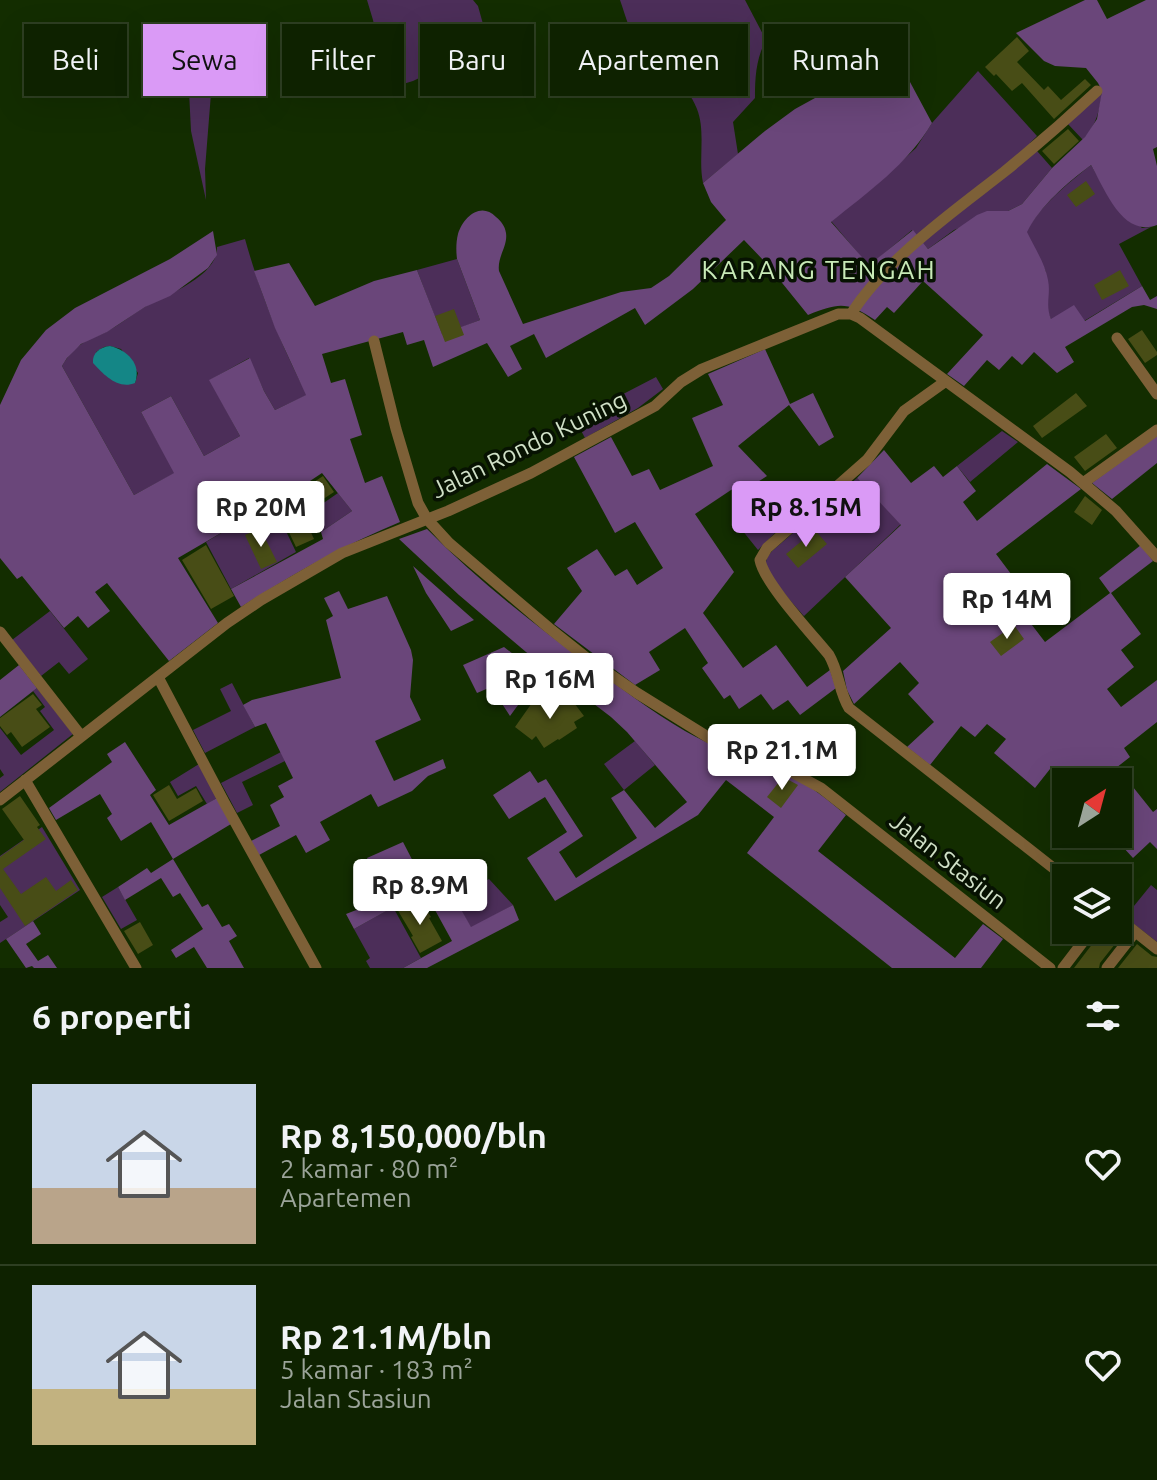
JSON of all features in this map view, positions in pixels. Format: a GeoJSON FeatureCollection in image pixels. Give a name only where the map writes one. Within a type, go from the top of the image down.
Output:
{"type":"FeatureCollection","features":[{"type":"Feature","properties":{"kind":"street"},"geometry":{"type":"LineString","coordinates":[[1097,91],[1028,152],[929,231],[873,285],[851,314],[1019,433],[1083,483],[1116,511],[1157,557]]}},
{"type":"Feature","properties":{"kind":"street","name":"Jalan Rondo Kuning"},"geometry":{"type":"LineString","coordinates":[[0,800],[227,623],[294,580],[354,548],[486,495],[531,473],[655,406],[681,382],[702,369],[830,316],[845,312],[851,314]]}},
{"type":"Feature","properties":{"kind":"street"},"geometry":{"type":"LineString","coordinates":[[1117,338],[1157,394]]}},
{"type":"Feature","properties":{"kind":"street"},"geometry":{"type":"LineString","coordinates":[[374,341],[405,463],[418,503],[427,519]]}},
{"type":"Feature","properties":{"kind":"street"},"geometry":{"type":"LineString","coordinates":[[946,381],[904,411],[867,460],[767,548],[760,560],[761,566],[770,583],[829,655],[849,708],[1052,867]]}},
{"type":"Feature","properties":{"kind":"street"},"geometry":{"type":"LineString","coordinates":[[1083,483],[1157,430]]}},
{"type":"Feature","properties":{"kind":"street","name":"Jalan Stasiun"},"geometry":{"type":"LineString","coordinates":[[427,519],[473,565],[588,659],[696,731],[784,768],[821,788],[1050,968]]}},
{"type":"Feature","properties":{"kind":"street"},"geometry":{"type":"LineString","coordinates":[[0,632],[81,736]]}},
{"type":"Feature","properties":{"kind":"street"},"geometry":{"type":"LineString","coordinates":[[158,677],[316,968]]}},
{"type":"Feature","properties":{"kind":"street"},"geometry":{"type":"LineString","coordinates":[[25,780],[136,968]]}},
{"type":"Feature","properties":{"kind":"street"},"geometry":{"type":"LineString","coordinates":[[1132,930],[1157,949]]}},
{"type":"Feature","properties":{"kind":"street"},"geometry":{"type":"LineString","coordinates":[[1107,968],[1135,932]]}},
{"type":"Feature","properties":{"kind":"street"},"geometry":{"type":"LineString","coordinates":[[1063,968],[1081,944]]}},
{"type":"Feature","properties":{"kind":"shaded area"},"geometry":{"type":"Polygon","coordinates":[[[367,0],[473,0],[483,24],[420,24],[420,78],[404,84],[404,24],[374,24],[367,0]]]}},
{"type":"Feature","properties":{"kind":"shaded area"},"geometry":{"type":"Polygon","coordinates":[[[620,0],[745,0],[764,36],[755,98],[733,122],[738,154],[703,183],[700,118],[690,96],[748,96],[748,24],[629,24],[620,0]]]}},
{"type":"Feature","properties":{"kind":"shaded area"},"geometry":{"type":"Polygon","coordinates":[[[1085,0],[1097,0],[1107,19],[1146,0],[1157,0],[1157,147],[1153,149],[1157,166],[1157,225],[1145,227],[1124,218],[1091,165],[1047,204],[1027,232],[1047,274],[1051,319],[1074,305],[1085,321],[1142,286],[1150,300],[1157,296],[1157,309],[1144,305],[1132,307],[1065,347],[1074,362],[1057,373],[1034,352],[1022,365],[1012,356],[999,370],[987,360],[964,386],[947,374],[983,335],[923,281],[894,313],[887,307],[875,320],[842,306],[808,315],[744,240],[693,289],[645,325],[635,308],[546,358],[534,334],[510,346],[522,369],[508,377],[487,343],[433,367],[424,340],[407,345],[403,332],[322,354],[331,383],[345,379],[362,435],[350,439],[365,483],[382,476],[400,522],[319,561],[241,607],[231,589],[323,539],[321,532],[352,511],[322,473],[298,489],[300,494],[245,519],[178,558],[218,623],[169,661],[107,583],[95,592],[110,611],[88,628],[78,616],[64,628],[22,576],[17,579],[0,558],[0,405],[21,360],[46,330],[75,308],[170,259],[213,231],[217,255],[208,268],[170,296],[81,344],[62,366],[134,495],[174,473],[141,412],[171,396],[204,456],[240,436],[209,380],[250,358],[275,410],[306,395],[275,328],[254,271],[289,263],[315,306],[374,281],[417,270],[442,334],[480,320],[457,259],[456,246],[458,234],[468,217],[484,211],[490,212],[505,228],[499,271],[523,324],[621,292],[651,288],[669,276],[726,220],[711,202],[703,183],[765,131],[819,96],[908,96],[908,78],[932,123],[899,164],[831,222],[869,265],[913,230],[928,249],[977,215],[987,211],[1008,211],[1022,204],[1052,168],[1085,137],[1097,119],[1102,91],[1086,68],[1055,66],[1044,61],[1016,33],[1085,0]]]}},
{"type":"Feature","properties":{"kind":"shaded area"},"geometry":{"type":"Polygon","coordinates":[[[978,71],[1037,136],[1030,143],[1052,168],[1022,204],[954,230],[928,249],[912,230],[869,266],[831,221],[916,148],[932,123],[978,71]]]}},
{"type":"Feature","properties":{"kind":"shaded area"},"geometry":{"type":"Polygon","coordinates":[[[1102,91],[1097,117],[1083,140],[1067,123],[1102,91]]]}},
{"type":"Feature","properties":{"kind":"shaded area"},"geometry":{"type":"Polygon","coordinates":[[[189,96],[211,96],[205,169],[206,200],[191,131],[189,96]]]}},
{"type":"Feature","properties":{"kind":"shaded area"},"geometry":{"type":"Polygon","coordinates":[[[1091,165],[1111,199],[1142,228],[1151,227],[1119,244],[1142,286],[1084,321],[1051,319],[1047,311],[1046,272],[1026,232],[1047,204],[1091,165]]]}},
{"type":"Feature","properties":{"kind":"shaded area"},"geometry":{"type":"Polygon","coordinates":[[[245,239],[272,318],[307,395],[275,410],[249,358],[210,380],[240,436],[204,456],[171,396],[141,412],[175,473],[134,495],[62,366],[71,353],[86,341],[200,276],[215,258],[217,247],[245,239]],[[110,346],[96,352],[135,383],[138,373],[121,349],[110,346]]]}},
{"type":"Feature","properties":{"kind":"shaded area"},"geometry":{"type":"Polygon","coordinates":[[[457,259],[480,320],[442,335],[417,270],[457,259]]]}},
{"type":"Feature","properties":{"kind":"shaded area"},"geometry":{"type":"Polygon","coordinates":[[[765,349],[790,404],[813,393],[834,437],[819,446],[789,405],[738,446],[767,476],[748,488],[743,482],[695,514],[734,572],[703,613],[743,668],[776,645],[807,687],[830,670],[836,688],[800,715],[788,700],[773,710],[761,694],[739,709],[730,695],[724,699],[702,668],[708,663],[685,628],[649,652],[660,670],[635,685],[554,624],[582,591],[567,568],[597,549],[615,576],[627,569],[637,585],[663,568],[635,522],[615,533],[574,457],[611,437],[632,476],[649,469],[660,490],[713,466],[692,418],[723,405],[708,374],[765,349]]]}},
{"type":"Feature","properties":{"kind":"shaded area"},"geometry":{"type":"Polygon","coordinates":[[[656,377],[663,389],[638,408],[585,438],[575,419],[656,377]]]}},
{"type":"Feature","properties":{"kind":"shaded area"},"geometry":{"type":"Polygon","coordinates":[[[1002,431],[1018,442],[970,482],[957,466],[1002,431]]]}},
{"type":"Feature","properties":{"kind":"shaded area"},"geometry":{"type":"Polygon","coordinates":[[[1157,435],[1157,463],[1112,499],[1092,483],[1157,435]]]}},
{"type":"Feature","properties":{"kind":"shaded area"},"geometry":{"type":"Polygon","coordinates":[[[884,450],[911,483],[934,466],[943,477],[957,466],[976,491],[963,502],[977,521],[1047,464],[1081,489],[996,554],[1020,586],[1009,595],[1045,642],[1110,593],[1099,578],[1141,545],[1153,561],[1111,593],[1141,634],[1121,650],[1134,667],[1107,689],[1121,707],[1157,680],[1157,722],[1124,748],[1130,757],[1116,768],[1052,768],[1035,788],[994,753],[1006,739],[987,724],[975,737],[961,726],[930,765],[907,747],[934,722],[908,694],[919,683],[900,662],[854,704],[843,671],[891,628],[845,577],[901,525],[857,478],[884,450]]]}},
{"type":"Feature","properties":{"kind":"shaded area"},"geometry":{"type":"Polygon","coordinates":[[[857,478],[901,524],[804,616],[771,575],[767,560],[772,551],[857,478]]]}},
{"type":"Feature","properties":{"kind":"shaded area"},"geometry":{"type":"Polygon","coordinates":[[[338,493],[352,511],[321,532],[312,511],[338,493]]]}},
{"type":"Feature","properties":{"kind":"shaded area"},"geometry":{"type":"Polygon","coordinates":[[[274,506],[296,552],[231,589],[206,542],[274,506]]]}},
{"type":"Feature","properties":{"kind":"shaded area"},"geometry":{"type":"Polygon","coordinates":[[[767,511],[780,528],[758,550],[742,530],[767,511]]]}},
{"type":"Feature","properties":{"kind":"shaded area"},"geometry":{"type":"Polygon","coordinates":[[[427,529],[523,615],[647,707],[698,738],[799,781],[833,804],[846,815],[818,851],[955,958],[983,924],[1003,939],[981,968],[892,968],[747,853],[774,817],[726,780],[698,815],[555,901],[527,858],[567,832],[545,797],[509,819],[493,795],[530,771],[538,783],[546,779],[583,836],[559,852],[576,878],[637,838],[611,798],[624,790],[655,828],[687,802],[611,717],[526,652],[399,539],[427,529]]]}},
{"type":"Feature","properties":{"kind":"shaded area"},"geometry":{"type":"Polygon","coordinates":[[[413,566],[474,620],[451,631],[426,593],[413,566]]]}},
{"type":"Feature","properties":{"kind":"shaded area"},"geometry":{"type":"Polygon","coordinates":[[[339,591],[348,609],[387,596],[411,650],[410,697],[421,720],[375,741],[394,781],[443,759],[446,768],[428,776],[412,791],[378,807],[371,794],[320,822],[330,840],[306,853],[296,835],[259,855],[251,841],[280,826],[270,805],[284,797],[278,786],[293,778],[266,723],[255,727],[243,705],[252,700],[341,678],[326,620],[333,616],[324,598],[339,591]]]}},
{"type":"Feature","properties":{"kind":"shaded area"},"geometry":{"type":"Polygon","coordinates":[[[50,611],[88,659],[69,674],[59,662],[41,676],[12,640],[50,611]]]}},
{"type":"Feature","properties":{"kind":"shaded area"},"geometry":{"type":"Polygon","coordinates":[[[504,647],[540,675],[510,716],[491,687],[477,693],[463,665],[504,647]]]}},
{"type":"Feature","properties":{"kind":"shaded area"},"geometry":{"type":"Polygon","coordinates":[[[19,665],[37,688],[0,717],[0,680],[19,665]]]}},
{"type":"Feature","properties":{"kind":"shaded area"},"geometry":{"type":"Polygon","coordinates":[[[232,683],[255,727],[205,753],[193,730],[231,711],[220,689],[232,683]]]}},
{"type":"Feature","properties":{"kind":"shaded area"},"geometry":{"type":"Polygon","coordinates":[[[37,688],[73,734],[0,792],[0,778],[4,775],[0,769],[0,728],[21,755],[54,730],[40,711],[45,707],[33,691],[37,688]]]}},
{"type":"Feature","properties":{"kind":"shaded area"},"geometry":{"type":"Polygon","coordinates":[[[635,741],[655,765],[624,790],[604,764],[635,741]]]}},
{"type":"Feature","properties":{"kind":"shaded area"},"geometry":{"type":"Polygon","coordinates":[[[125,742],[156,790],[150,795],[169,825],[217,798],[231,824],[173,859],[151,822],[121,841],[107,818],[112,814],[100,794],[56,820],[49,808],[112,762],[107,754],[125,742]]]}},
{"type":"Feature","properties":{"kind":"shaded area"},"geometry":{"type":"Polygon","coordinates":[[[281,752],[285,761],[242,782],[253,805],[237,813],[221,783],[281,752]]]}},
{"type":"Feature","properties":{"kind":"shaded area"},"geometry":{"type":"Polygon","coordinates":[[[199,764],[217,798],[207,804],[196,786],[178,796],[170,782],[199,764]]]}},
{"type":"Feature","properties":{"kind":"shaded area"},"geometry":{"type":"Polygon","coordinates":[[[1132,788],[1153,812],[1157,809],[1157,849],[1150,842],[1133,858],[1124,848],[1132,848],[1132,788]]]}},
{"type":"Feature","properties":{"kind":"shaded area"},"geometry":{"type":"Polygon","coordinates":[[[42,827],[80,890],[0,943],[0,922],[8,917],[0,905],[0,856],[42,827]]]}},
{"type":"Feature","properties":{"kind":"shaded area"},"geometry":{"type":"Polygon","coordinates":[[[403,842],[418,871],[435,863],[471,927],[513,905],[519,920],[427,968],[403,968],[452,941],[424,890],[354,929],[346,914],[364,907],[359,895],[379,886],[367,858],[403,842]]]}},
{"type":"Feature","properties":{"kind":"shaded area"},"geometry":{"type":"Polygon","coordinates":[[[173,859],[202,907],[208,904],[222,927],[229,924],[237,936],[229,941],[244,968],[207,968],[194,947],[176,958],[171,950],[203,929],[180,893],[173,897],[161,878],[125,900],[118,887],[147,868],[151,873],[173,859]]]}},
{"type":"Feature","properties":{"kind":"shaded area"},"geometry":{"type":"Polygon","coordinates":[[[489,879],[513,905],[471,928],[454,897],[489,879]]]}},
{"type":"Feature","properties":{"kind":"shaded area"},"geometry":{"type":"Polygon","coordinates":[[[1151,885],[1157,890],[1157,942],[1132,922],[1132,908],[1151,885]]]}},
{"type":"Feature","properties":{"kind":"shaded area"},"geometry":{"type":"Polygon","coordinates":[[[118,887],[137,920],[121,929],[102,897],[118,887]]]}},
{"type":"Feature","properties":{"kind":"shaded area"},"geometry":{"type":"Polygon","coordinates":[[[393,907],[421,958],[403,968],[370,968],[366,961],[370,958],[354,929],[393,907]]]}},
{"type":"Feature","properties":{"kind":"shaded area"},"geometry":{"type":"Polygon","coordinates":[[[33,921],[41,934],[26,944],[38,961],[48,955],[57,968],[26,968],[6,939],[33,921]]]}},
{"type":"Feature","properties":{"kind":"water"},"geometry":{"type":"Polygon","coordinates":[[[110,346],[132,359],[137,376],[135,383],[117,383],[93,363],[97,351],[110,346]]]}},
{"type":"Feature","properties":{"kind":"building"},"geometry":{"type":"Polygon","coordinates":[[[1017,37],[1029,51],[1017,62],[1044,90],[1048,86],[1061,100],[1085,79],[1091,85],[1054,119],[1022,83],[1012,91],[985,67],[1017,37]]]}},
{"type":"Feature","properties":{"kind":"building"},"geometry":{"type":"Polygon","coordinates":[[[1068,129],[1079,141],[1054,164],[1042,151],[1068,129]]]}},
{"type":"Feature","properties":{"kind":"building"},"geometry":{"type":"Polygon","coordinates":[[[1086,181],[1095,194],[1076,207],[1067,195],[1086,181]]]}},
{"type":"Feature","properties":{"kind":"building"},"geometry":{"type":"Polygon","coordinates":[[[1120,270],[1129,286],[1102,300],[1094,285],[1120,270]]]}},
{"type":"Feature","properties":{"kind":"building"},"geometry":{"type":"Polygon","coordinates":[[[454,309],[464,335],[445,342],[435,316],[454,309]]]}},
{"type":"Feature","properties":{"kind":"building"},"geometry":{"type":"Polygon","coordinates":[[[1142,330],[1157,352],[1145,363],[1128,339],[1142,330]]]}},
{"type":"Feature","properties":{"kind":"building"},"geometry":{"type":"Polygon","coordinates":[[[1076,393],[1087,406],[1042,438],[1033,426],[1076,393]]]}},
{"type":"Feature","properties":{"kind":"building"},"geometry":{"type":"Polygon","coordinates":[[[1106,434],[1117,448],[1085,471],[1074,457],[1106,434]]]}},
{"type":"Feature","properties":{"kind":"building"},"geometry":{"type":"Polygon","coordinates":[[[323,476],[334,492],[302,513],[314,539],[296,547],[277,507],[305,494],[302,490],[323,476]]]}},
{"type":"Feature","properties":{"kind":"building"},"geometry":{"type":"Polygon","coordinates":[[[1085,496],[1102,510],[1092,525],[1074,512],[1085,496]]]}},
{"type":"Feature","properties":{"kind":"building"},"geometry":{"type":"Polygon","coordinates":[[[260,528],[277,562],[261,569],[245,535],[260,528]]]}},
{"type":"Feature","properties":{"kind":"building"},"geometry":{"type":"Polygon","coordinates":[[[815,530],[827,544],[798,568],[786,554],[815,530]]]}},
{"type":"Feature","properties":{"kind":"building"},"geometry":{"type":"Polygon","coordinates":[[[206,545],[234,596],[211,609],[182,560],[206,545]]]}},
{"type":"Feature","properties":{"kind":"building"},"geometry":{"type":"Polygon","coordinates":[[[1014,625],[1024,639],[1001,656],[990,642],[1014,625]]]}},
{"type":"Feature","properties":{"kind":"building"},"geometry":{"type":"Polygon","coordinates":[[[33,694],[42,705],[36,709],[50,727],[22,747],[11,732],[7,735],[0,726],[0,718],[33,694]]]}},
{"type":"Feature","properties":{"kind":"building"},"geometry":{"type":"Polygon","coordinates":[[[568,695],[584,716],[574,722],[577,728],[559,740],[544,748],[536,736],[532,740],[515,727],[534,700],[547,710],[568,695]]]}},
{"type":"Feature","properties":{"kind":"building"},"geometry":{"type":"Polygon","coordinates":[[[783,777],[798,785],[781,808],[767,797],[783,777]]]}},
{"type":"Feature","properties":{"kind":"building"},"geometry":{"type":"Polygon","coordinates":[[[169,785],[177,799],[196,788],[203,801],[169,821],[153,795],[169,785]]]}},
{"type":"Feature","properties":{"kind":"building"},"geometry":{"type":"Polygon","coordinates":[[[20,796],[46,839],[3,869],[21,894],[46,877],[56,891],[71,880],[78,890],[25,926],[0,888],[0,857],[24,840],[2,809],[20,796]]]}},
{"type":"Feature","properties":{"kind":"building"},"geometry":{"type":"Polygon","coordinates":[[[411,901],[418,911],[425,907],[442,941],[420,953],[397,909],[411,901]]]}},
{"type":"Feature","properties":{"kind":"building"},"geometry":{"type":"Polygon","coordinates":[[[140,922],[153,945],[138,954],[124,931],[140,922]]]}},
{"type":"Feature","properties":{"kind":"building"},"geometry":{"type":"Polygon","coordinates":[[[1092,944],[1115,944],[1099,968],[1074,968],[1092,944]]]}},
{"type":"Feature","properties":{"kind":"building"},"geometry":{"type":"Polygon","coordinates":[[[1137,944],[1157,957],[1157,968],[1118,968],[1137,944]]]}},
{"type":"Feature","properties":{"kind":"district","name":"KARANG TENGAH"},"geometry":{"type":"Point","coordinates":[819,270]}}]}
